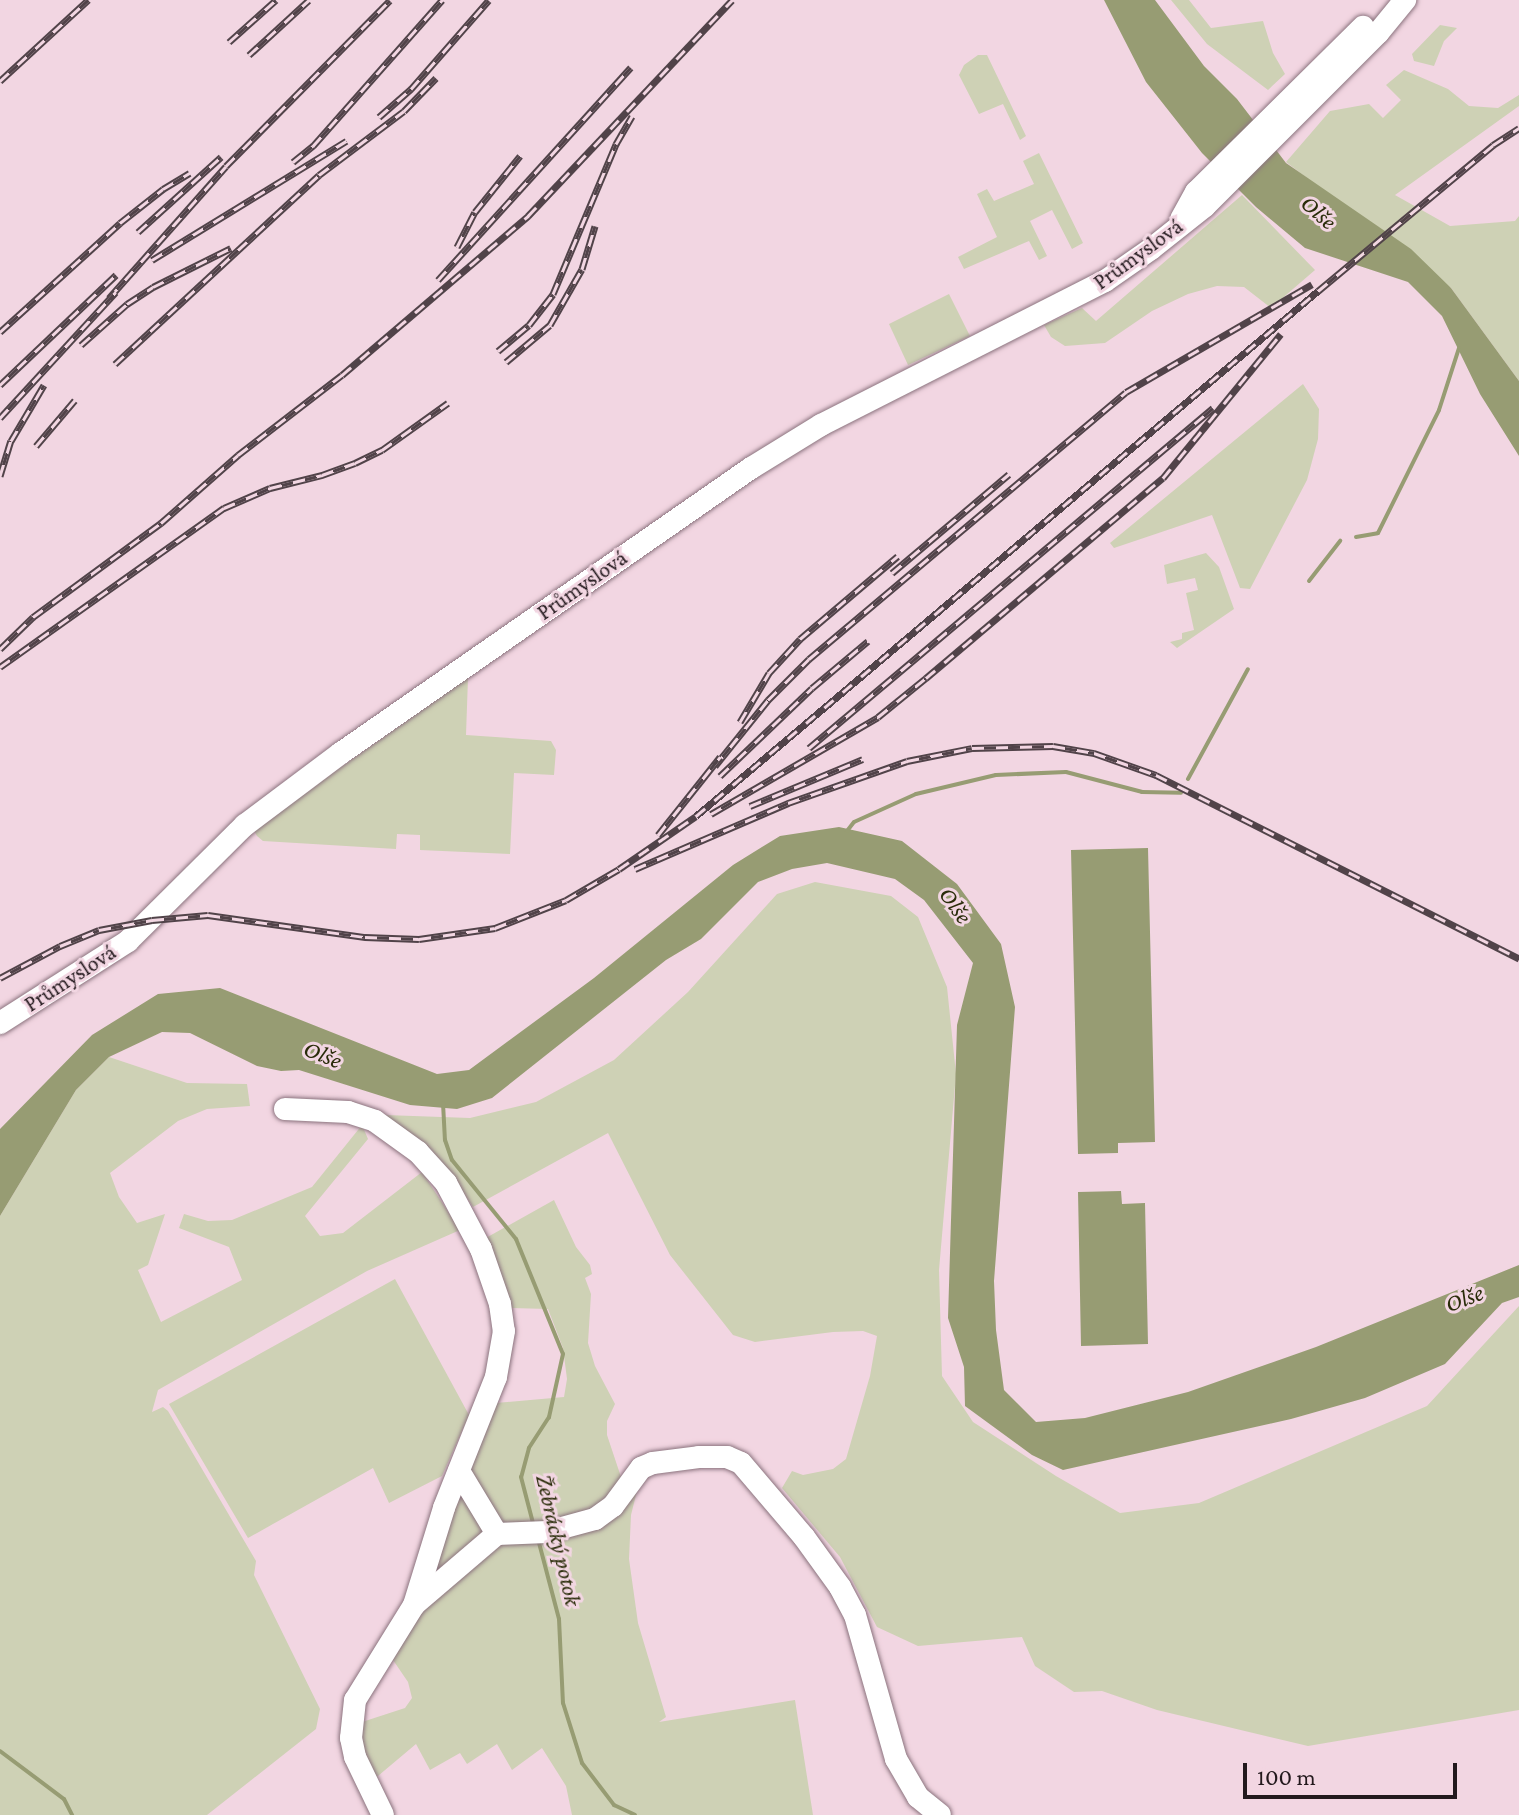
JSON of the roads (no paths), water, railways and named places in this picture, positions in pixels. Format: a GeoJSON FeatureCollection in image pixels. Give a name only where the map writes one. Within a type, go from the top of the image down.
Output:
{"type":"FeatureCollection","features":[{"type":"Feature","properties":{"kind":"street","name":"Průmyslová"},"geometry":{"type":"LineString","coordinates":[[0,1023],[128,941],[245,825],[341,753],[688,511],[821,425],[1105,281],[1151,249],[1307,92],[1378,33],[1401,4]]}},
{"type":"Feature","properties":{"kind":"street"},"geometry":{"type":"LineString","coordinates":[[285,1109],[348,1112],[392,1131],[446,1183],[481,1249],[500,1304],[503,1342],[496,1377],[459,1471],[414,1605],[404,1625],[360,1688],[351,1718],[355,1757],[383,1815]]}},
{"type":"Feature","properties":{"kind":"street"},"geometry":{"type":"LineString","coordinates":[[414,1605],[497,1534],[547,1532],[595,1519],[613,1506],[641,1468],[653,1463],[671,1458],[727,1457],[741,1463],[840,1587],[855,1615],[896,1759],[918,1797],[940,1815]]}},
{"type":"Feature","properties":{"kind":"street"},"geometry":{"type":"LineString","coordinates":[[459,1471],[497,1534]]}},
{"type":"Feature","properties":{"kind":"water","name":"Olše"},"geometry":{"type":"Polygon","coordinates":[[[1104,0],[1155,0],[1204,66],[1237,99],[1286,163],[1411,249],[1451,288],[1519,381],[1519,456],[1480,394],[1442,316],[1408,282],[1305,248],[1256,207],[1202,153],[1146,82],[1104,0]]]}},
{"type":"Feature","properties":{"kind":"water","name":"Olše"},"geometry":{"type":"Polygon","coordinates":[[[839,827],[902,841],[957,884],[1001,944],[1015,1007],[994,1281],[996,1330],[1004,1390],[1036,1422],[1085,1418],[1188,1392],[1316,1347],[1519,1265],[1519,1297],[1502,1303],[1445,1364],[1365,1398],[1291,1419],[1063,1470],[1032,1455],[965,1406],[964,1367],[948,1318],[957,1025],[973,963],[924,900],[895,879],[827,863],[792,869],[758,882],[701,939],[666,960],[492,1098],[457,1109],[410,1105],[299,1070],[281,1071],[257,1066],[190,1033],[162,1032],[109,1057],[76,1090],[0,1216],[0,1129],[92,1035],[158,994],[220,988],[437,1074],[469,1070],[594,978],[733,865],[780,836],[839,827]]]}},
{"type":"Feature","properties":{"kind":"water"},"geometry":{"type":"Polygon","coordinates":[[[1148,848],[1155,1142],[1118,1143],[1118,1153],[1078,1154],[1071,850],[1148,848]]]}},
{"type":"Feature","properties":{"kind":"water"},"geometry":{"type":"Polygon","coordinates":[[[1121,1191],[1122,1204],[1145,1203],[1148,1344],[1081,1346],[1078,1192],[1121,1191]]]}},
{"type":"Feature","properties":{"kind":"waterway"},"geometry":{"type":"LineString","coordinates":[[1356,537],[1378,533],[1439,410],[1459,348]]}},
{"type":"Feature","properties":{"kind":"waterway"},"geometry":{"type":"LineString","coordinates":[[1309,581],[1340,541]]}},
{"type":"Feature","properties":{"kind":"waterway"},"geometry":{"type":"LineString","coordinates":[[1188,779],[1248,669]]}},
{"type":"Feature","properties":{"kind":"waterway"},"geometry":{"type":"LineString","coordinates":[[847,831],[854,822],[916,794],[996,775],[1066,772],[1142,792],[1181,793]]}},
{"type":"Feature","properties":{"kind":"waterway","name":"Žebrácký potok"},"geometry":{"type":"LineString","coordinates":[[443,1103],[445,1140],[452,1160],[516,1239],[563,1354],[549,1417],[529,1448],[521,1477],[534,1527]]}},
{"type":"Feature","properties":{"kind":"waterway","name":"Žebrácký potok"},"geometry":{"type":"LineString","coordinates":[[538,1539],[559,1619],[563,1703],[582,1763],[614,1805],[635,1815]]}},
{"type":"Feature","properties":{"kind":"waterway"},"geometry":{"type":"LineString","coordinates":[[0,1751],[64,1799],[72,1815]]}},
{"type":"Feature","properties":{"kind":"railway"},"geometry":{"type":"LineString","coordinates":[[0,81],[88,0]]}},
{"type":"Feature","properties":{"kind":"railway"},"geometry":{"type":"LineString","coordinates":[[229,42],[276,0]]}},
{"type":"Feature","properties":{"kind":"railway"},"geometry":{"type":"LineString","coordinates":[[249,55],[309,0]]}},
{"type":"Feature","properties":{"kind":"railway"},"geometry":{"type":"LineString","coordinates":[[109,298],[226,166],[390,0]]}},
{"type":"Feature","properties":{"kind":"railway"},"geometry":{"type":"LineString","coordinates":[[293,162],[313,146],[442,0]]}},
{"type":"Feature","properties":{"kind":"railway"},"geometry":{"type":"LineString","coordinates":[[379,117],[411,89],[489,0]]}},
{"type":"Feature","properties":{"kind":"railway"},"geometry":{"type":"LineString","coordinates":[[0,649],[33,617],[161,523],[238,455],[342,375],[528,216],[732,0]]}},
{"type":"Feature","properties":{"kind":"railway"},"geometry":{"type":"LineString","coordinates":[[438,280],[631,67]]}},
{"type":"Feature","properties":{"kind":"railway"},"geometry":{"type":"LineString","coordinates":[[115,364],[319,175],[404,111],[436,78]]}},
{"type":"Feature","properties":{"kind":"railway"},"geometry":{"type":"LineString","coordinates":[[498,351],[529,325],[553,294],[616,144],[632,116]]}},
{"type":"Feature","properties":{"kind":"railway"},"geometry":{"type":"LineString","coordinates":[[0,978],[60,946],[99,930],[152,920],[208,915],[365,937],[419,939],[495,928],[566,900],[619,869],[696,816],[1318,291],[1493,145],[1519,128]]}},
{"type":"Feature","properties":{"kind":"railway"},"geometry":{"type":"LineString","coordinates":[[152,260],[346,141]]}},
{"type":"Feature","properties":{"kind":"railway"},"geometry":{"type":"LineString","coordinates":[[457,247],[475,212],[520,156]]}},
{"type":"Feature","properties":{"kind":"railway"},"geometry":{"type":"LineString","coordinates":[[138,232],[221,157]]}},
{"type":"Feature","properties":{"kind":"railway"},"geometry":{"type":"LineString","coordinates":[[0,332],[120,223],[163,189],[190,173]]}},
{"type":"Feature","properties":{"kind":"railway"},"geometry":{"type":"LineString","coordinates":[[506,362],[550,325],[582,269],[595,226]]}},
{"type":"Feature","properties":{"kind":"railway"},"geometry":{"type":"LineString","coordinates":[[81,345],[127,304],[153,287],[231,248]]}},
{"type":"Feature","properties":{"kind":"railway"},"geometry":{"type":"LineString","coordinates":[[0,385],[116,275]]}},
{"type":"Feature","properties":{"kind":"railway"},"geometry":{"type":"LineString","coordinates":[[715,766],[768,700],[809,659],[1126,392],[1312,284]]}},
{"type":"Feature","properties":{"kind":"railway"},"geometry":{"type":"LineString","coordinates":[[0,418],[116,292]]}},
{"type":"Feature","properties":{"kind":"railway"},"geometry":{"type":"LineString","coordinates":[[711,814],[878,717],[926,678],[1163,478],[1281,334]]}},
{"type":"Feature","properties":{"kind":"railway"},"geometry":{"type":"LineString","coordinates":[[0,476],[11,441],[44,385]]}},
{"type":"Feature","properties":{"kind":"railway"},"geometry":{"type":"LineString","coordinates":[[36,446],[75,400]]}},
{"type":"Feature","properties":{"kind":"railway"},"geometry":{"type":"LineString","coordinates":[[0,667],[224,508],[270,488],[355,463],[382,450],[448,403]]}},
{"type":"Feature","properties":{"kind":"railway"},"geometry":{"type":"LineString","coordinates":[[809,748],[1213,408]]}},
{"type":"Feature","properties":{"kind":"railway"},"geometry":{"type":"LineString","coordinates":[[892,573],[1009,474]]}},
{"type":"Feature","properties":{"kind":"railway"},"geometry":{"type":"LineString","coordinates":[[740,722],[769,673],[800,639],[898,556]]}},
{"type":"Feature","properties":{"kind":"railway"},"geometry":{"type":"LineString","coordinates":[[720,776],[812,688],[868,641]]}},
{"type":"Feature","properties":{"kind":"railway"},"geometry":{"type":"LineString","coordinates":[[635,869],[788,803],[907,761],[972,748],[1053,746],[1094,753],[1156,775],[1519,958]]}},
{"type":"Feature","properties":{"kind":"railway"},"geometry":{"type":"LineString","coordinates":[[658,835],[720,757]]}},
{"type":"Feature","properties":{"kind":"railway"},"geometry":{"type":"LineString","coordinates":[[750,806],[863,759]]}}]}
